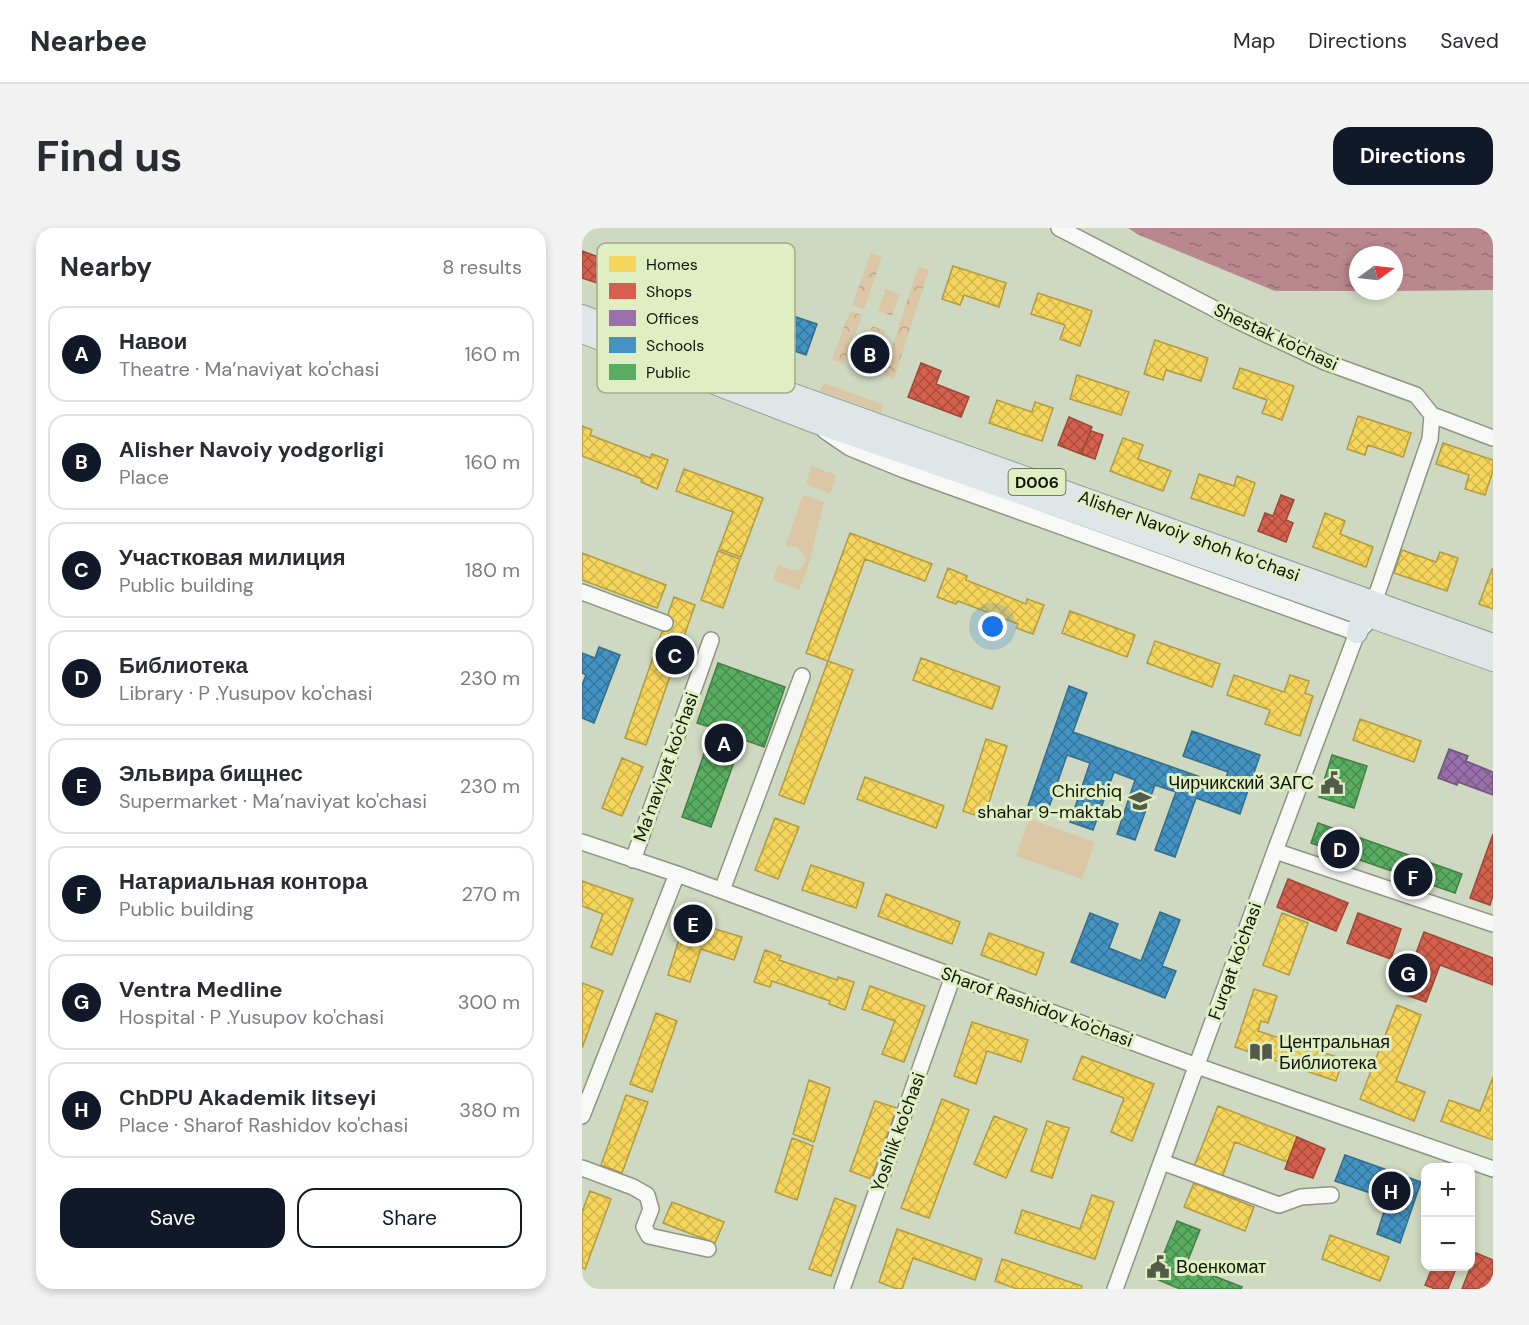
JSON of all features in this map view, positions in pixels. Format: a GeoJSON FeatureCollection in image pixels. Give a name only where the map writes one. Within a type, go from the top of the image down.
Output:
{"type":"FeatureCollection","features":[{"type":"Feature","properties":{"kind":"main road","name":"Alisher Navoiy shoh koʻchasi"},"geometry":{"type":"LineString","coordinates":[[582,315],[597,321]]}},
{"type":"Feature","properties":{"kind":"main road","name":"Alisher Navoiy shoh koʻchasi"},"geometry":{"type":"LineString","coordinates":[[582,333],[597,338]]}},
{"type":"Feature","properties":{"kind":"main road","name":"Alisher Navoiy shoh koʻchasi"},"geometry":{"type":"LineString","coordinates":[[738,393],[810,421],[1368,611],[1493,644]]}},
{"type":"Feature","properties":{"kind":"main road","name":"Alisher Navoiy shoh koʻchasi"},"geometry":{"type":"LineString","coordinates":[[789,393],[1368,611],[1493,661]]}},
{"type":"Feature","properties":{"kind":"main road"},"geometry":{"type":"LineString","coordinates":[[1357,633],[1368,611]]}},
{"type":"Feature","properties":{"kind":"street","name":"Shestak ko'chasi"},"geometry":{"type":"LineString","coordinates":[[1059,228],[1236,320],[1325,362],[1416,395],[1432,415],[1493,438]]}},
{"type":"Feature","properties":{"kind":"street"},"geometry":{"type":"LineString","coordinates":[[1368,611],[1430,439],[1432,415]]}},
{"type":"Feature","properties":{"kind":"street","name":"Alisher Navoiy shoh koʻchasi"},"geometry":{"type":"LineString","coordinates":[[810,421],[850,448],[904,470],[1357,633]]}},
{"type":"Feature","properties":{"kind":"street"},"geometry":{"type":"LineString","coordinates":[[582,592],[665,623]]}},
{"type":"Feature","properties":{"kind":"street","name":"Furqat ko'chasi"},"geometry":{"type":"LineString","coordinates":[[1115,1289],[1357,633]]}},
{"type":"Feature","properties":{"kind":"street","name":"Ma’naviyat ko'chasi"},"geometry":{"type":"LineString","coordinates":[[633,860],[711,640]]}},
{"type":"Feature","properties":{"kind":"street"},"geometry":{"type":"LineString","coordinates":[[722,890],[802,676]]}},
{"type":"Feature","properties":{"kind":"street","name":"Sharof Rashidov ko'chasi"},"geometry":{"type":"LineString","coordinates":[[582,842],[722,890],[1197,1065],[1493,1169]]}},
{"type":"Feature","properties":{"kind":"street"},"geometry":{"type":"LineString","coordinates":[[1275,851],[1493,924]]}},
{"type":"Feature","properties":{"kind":"street"},"geometry":{"type":"LineString","coordinates":[[582,1116],[677,874]]}},
{"type":"Feature","properties":{"kind":"street","name":"Yoshlik ko'chasi"},"geometry":{"type":"LineString","coordinates":[[842,1289],[953,976]]}},
{"type":"Feature","properties":{"kind":"street"},"geometry":{"type":"LineString","coordinates":[[1162,1162],[1280,1205],[1301,1197],[1331,1195]]}},
{"type":"Feature","properties":{"kind":"street"},"geometry":{"type":"LineString","coordinates":[[582,1168],[633,1187],[647,1195],[651,1209],[644,1227],[649,1236],[708,1249]]}},
{"type":"Feature","properties":{"kind":"green space"},"geometry":{"type":"Polygon","coordinates":[[[871,253],[882,257],[864,309],[852,305],[871,253]]]}},
{"type":"Feature","properties":{"kind":"green space"},"geometry":{"type":"Polygon","coordinates":[[[918,267],[929,270],[894,379],[883,375],[918,267]]]}},
{"type":"Feature","properties":{"kind":"green space"},"geometry":{"type":"Polygon","coordinates":[[[886,289],[900,294],[892,316],[878,311],[886,289]]]}},
{"type":"Feature","properties":{"kind":"green space"},"geometry":{"type":"Polygon","coordinates":[[[850,311],[862,315],[844,364],[832,360],[850,311]]]}},
{"type":"Feature","properties":{"kind":"green space"},"geometry":{"type":"Polygon","coordinates":[[[872,326],[886,331],[878,353],[865,348],[872,326]]]}},
{"type":"Feature","properties":{"kind":"green space"},"geometry":{"type":"Polygon","coordinates":[[[824,383],[884,405],[881,413],[820,391],[824,383]]]}},
{"type":"Feature","properties":{"kind":"green space"},"geometry":{"type":"Polygon","coordinates":[[[811,466],[836,475],[830,494],[806,484],[811,466]]]}},
{"type":"Feature","properties":{"kind":"green space"},"geometry":{"type":"Polygon","coordinates":[[[803,495],[824,502],[809,563],[799,590],[773,580],[779,563],[795,571],[800,569],[806,561],[804,554],[796,546],[785,547],[803,495]]]}},
{"type":"Feature","properties":{"kind":"green space"},"geometry":{"type":"Polygon","coordinates":[[[1029,819],[1095,842],[1082,879],[1016,856],[1029,819]]]}},
{"type":"Feature","properties":{"kind":"water"},"geometry":{"type":"Polygon","coordinates":[[[1128,228],[1493,228],[1493,290],[1403,291],[1403,246],[1349,246],[1349,291],[1275,291],[1139,235],[1128,228]]]}},
{"type":"Feature","properties":{"kind":"building: Homes"},"geometry":{"type":"Polygon","coordinates":[[[953,266],[1006,283],[999,307],[964,295],[960,305],[942,299],[953,266]]]}},
{"type":"Feature","properties":{"kind":"building: Homes"},"geometry":{"type":"Polygon","coordinates":[[[1038,293],[1092,311],[1080,346],[1060,339],[1065,325],[1031,314],[1038,293]]]}},
{"type":"Feature","properties":{"kind":"building: Homes"},"geometry":{"type":"Polygon","coordinates":[[[1155,340],[1208,358],[1201,381],[1166,370],[1163,380],[1144,374],[1155,340]]]}},
{"type":"Feature","properties":{"kind":"building: Homes"},"geometry":{"type":"Polygon","coordinates":[[[1240,368],[1294,386],[1282,420],[1262,413],[1267,400],[1233,388],[1240,368]]]}},
{"type":"Feature","properties":{"kind":"building: Homes"},"geometry":{"type":"Polygon","coordinates":[[[1077,375],[1129,392],[1121,415],[1070,399],[1077,375]]]}},
{"type":"Feature","properties":{"kind":"building: Homes"},"geometry":{"type":"Polygon","coordinates":[[[997,400],[1032,412],[1035,402],[1053,408],[1042,441],[989,423],[997,400]]]}},
{"type":"Feature","properties":{"kind":"building: Homes"},"geometry":{"type":"Polygon","coordinates":[[[1358,416],[1411,433],[1403,457],[1368,445],[1365,455],[1347,449],[1358,416]]]}},
{"type":"Feature","properties":{"kind":"building: Homes"},"geometry":{"type":"Polygon","coordinates":[[[582,426],[592,430],[590,435],[650,458],[652,454],[668,460],[657,489],[641,482],[642,479],[582,456],[582,426]]]}},
{"type":"Feature","properties":{"kind":"building: Homes"},"geometry":{"type":"Polygon","coordinates":[[[1123,438],[1143,445],[1138,459],[1171,471],[1163,491],[1110,471],[1123,438]]]}},
{"type":"Feature","properties":{"kind":"building: Homes"},"geometry":{"type":"Polygon","coordinates":[[[1443,443],[1493,460],[1493,471],[1485,495],[1465,489],[1469,475],[1436,464],[1443,443]]]}},
{"type":"Feature","properties":{"kind":"building: Homes"},"geometry":{"type":"Polygon","coordinates":[[[684,469],[763,498],[741,557],[719,549],[733,512],[676,491],[684,469]]]}},
{"type":"Feature","properties":{"kind":"building: Homes"},"geometry":{"type":"Polygon","coordinates":[[[1199,474],[1234,486],[1237,476],[1255,483],[1244,516],[1191,498],[1199,474]]]}},
{"type":"Feature","properties":{"kind":"building: Homes"},"geometry":{"type":"Polygon","coordinates":[[[1325,513],[1345,521],[1340,534],[1373,547],[1366,567],[1313,547],[1325,513]]]}},
{"type":"Feature","properties":{"kind":"building: Homes"},"geometry":{"type":"Polygon","coordinates":[[[850,533],[932,564],[925,581],[865,559],[828,661],[806,653],[850,533]]]}},
{"type":"Feature","properties":{"kind":"building: Homes"},"geometry":{"type":"Polygon","coordinates":[[[1402,550],[1436,562],[1440,552],[1458,558],[1447,591],[1394,573],[1402,550]]]}},
{"type":"Feature","properties":{"kind":"building: Homes"},"geometry":{"type":"Polygon","coordinates":[[[718,551],[740,559],[723,608],[701,600],[718,551]]]}},
{"type":"Feature","properties":{"kind":"building: Homes"},"geometry":{"type":"Polygon","coordinates":[[[582,553],[666,585],[657,608],[582,580],[582,553]]]}},
{"type":"Feature","properties":{"kind":"building: Homes"},"geometry":{"type":"Polygon","coordinates":[[[948,568],[967,576],[966,580],[1026,604],[1027,599],[1044,605],[1033,634],[1016,628],[1018,624],[958,601],[956,604],[937,597],[948,568]]]}},
{"type":"Feature","properties":{"kind":"building: Homes"},"geometry":{"type":"Polygon","coordinates":[[[1493,569],[1493,609],[1479,604],[1493,569]]]}},
{"type":"Feature","properties":{"kind":"building: Homes"},"geometry":{"type":"Polygon","coordinates":[[[674,597],[695,605],[646,745],[625,738],[674,597]]]}},
{"type":"Feature","properties":{"kind":"building: Homes"},"geometry":{"type":"Polygon","coordinates":[[[1070,611],[1135,635],[1127,657],[1062,633],[1070,611]]]}},
{"type":"Feature","properties":{"kind":"building: Homes"},"geometry":{"type":"Polygon","coordinates":[[[1155,641],[1220,664],[1212,687],[1147,663],[1155,641]]]}},
{"type":"Feature","properties":{"kind":"building: Homes"},"geometry":{"type":"Polygon","coordinates":[[[921,658],[1000,687],[992,709],[913,680],[921,658]]]}},
{"type":"Feature","properties":{"kind":"building: Homes"},"geometry":{"type":"Polygon","coordinates":[[[828,661],[853,670],[804,804],[779,795],[828,661]]]}},
{"type":"Feature","properties":{"kind":"building: Homes"},"geometry":{"type":"Polygon","coordinates":[[[1234,675],[1284,692],[1290,675],[1309,681],[1305,693],[1313,696],[1300,736],[1265,724],[1270,710],[1227,695],[1234,675]]]}},
{"type":"Feature","properties":{"kind":"building: Homes"},"geometry":{"type":"Polygon","coordinates":[[[1360,719],[1421,741],[1414,762],[1353,740],[1360,719]]]}},
{"type":"Feature","properties":{"kind":"building: Homes"},"geometry":{"type":"Polygon","coordinates":[[[986,739],[1007,746],[984,818],[963,811],[986,739]]]}},
{"type":"Feature","properties":{"kind":"building: Homes"},"geometry":{"type":"Polygon","coordinates":[[[622,758],[643,767],[622,816],[602,808],[622,758]]]}},
{"type":"Feature","properties":{"kind":"building: Homes"},"geometry":{"type":"Polygon","coordinates":[[[865,777],[944,806],[936,828],[857,799],[865,777]]]}},
{"type":"Feature","properties":{"kind":"building: Homes"},"geometry":{"type":"Polygon","coordinates":[[[775,818],[799,827],[778,879],[755,870],[775,818]]]}},
{"type":"Feature","properties":{"kind":"building: Homes"},"geometry":{"type":"Polygon","coordinates":[[[811,865],[864,883],[856,908],[802,890],[811,865]]]}},
{"type":"Feature","properties":{"kind":"building: Homes"},"geometry":{"type":"Polygon","coordinates":[[[582,881],[633,899],[612,955],[591,947],[603,914],[582,906],[582,881]]]}},
{"type":"Feature","properties":{"kind":"building: Homes"},"geometry":{"type":"Polygon","coordinates":[[[886,894],[960,922],[952,944],[878,916],[886,894]]]}},
{"type":"Feature","properties":{"kind":"building: Homes"},"geometry":{"type":"Polygon","coordinates":[[[1282,913],[1308,923],[1289,975],[1263,965],[1282,913]]]}},
{"type":"Feature","properties":{"kind":"building: Homes"},"geometry":{"type":"Polygon","coordinates":[[[685,920],[742,937],[734,960],[701,949],[690,982],[668,975],[685,920]]]}},
{"type":"Feature","properties":{"kind":"building: Homes"},"geometry":{"type":"Polygon","coordinates":[[[989,933],[1044,953],[1036,975],[981,955],[989,933]]]}},
{"type":"Feature","properties":{"kind":"building: Homes"},"geometry":{"type":"Polygon","coordinates":[[[765,950],[781,956],[779,960],[837,980],[838,977],[854,982],[845,1010],[829,1004],[830,1001],[772,981],[770,987],[754,982],[765,950]]]}},
{"type":"Feature","properties":{"kind":"building: Homes"},"geometry":{"type":"Polygon","coordinates":[[[582,983],[603,991],[582,1048],[582,983]]]}},
{"type":"Feature","properties":{"kind":"building: Homes"},"geometry":{"type":"Polygon","coordinates":[[[870,986],[925,1006],[904,1062],[882,1054],[895,1021],[862,1009],[870,986]]]}},
{"type":"Feature","properties":{"kind":"building: Homes"},"geometry":{"type":"Polygon","coordinates":[[[1254,989],[1277,996],[1268,1023],[1261,1021],[1258,1031],[1343,1059],[1336,1081],[1235,1047],[1254,989]]]}},
{"type":"Feature","properties":{"kind":"building: Homes"},"geometry":{"type":"Polygon","coordinates":[[[1397,1005],[1421,1015],[1396,1081],[1425,1092],[1414,1121],[1360,1099],[1397,1005]]]}},
{"type":"Feature","properties":{"kind":"building: Homes"},"geometry":{"type":"Polygon","coordinates":[[[656,1013],[677,1021],[652,1092],[630,1084],[656,1013]]]}},
{"type":"Feature","properties":{"kind":"building: Homes"},"geometry":{"type":"Polygon","coordinates":[[[972,1022],[1028,1040],[1021,1062],[987,1051],[976,1084],[954,1076],[972,1022]]]}},
{"type":"Feature","properties":{"kind":"building: Homes"},"geometry":{"type":"Polygon","coordinates":[[[1082,1056],[1154,1084],[1132,1141],[1111,1132],[1124,1098],[1073,1079],[1082,1056]]]}},
{"type":"Feature","properties":{"kind":"building: Homes"},"geometry":{"type":"Polygon","coordinates":[[[1493,1077],[1493,1140],[1441,1121],[1449,1100],[1480,1111],[1493,1077]]]}},
{"type":"Feature","properties":{"kind":"building: Homes"},"geometry":{"type":"Polygon","coordinates":[[[809,1080],[830,1088],[814,1142],[793,1134],[809,1080]]]}},
{"type":"Feature","properties":{"kind":"building: Homes"},"geometry":{"type":"Polygon","coordinates":[[[626,1095],[648,1102],[622,1173],[601,1165],[626,1095]]]}},
{"type":"Feature","properties":{"kind":"building: Homes"},"geometry":{"type":"Polygon","coordinates":[[[942,1099],[969,1110],[929,1218],[901,1208],[942,1099]]]}},
{"type":"Feature","properties":{"kind":"building: Homes"},"geometry":{"type":"Polygon","coordinates":[[[875,1101],[897,1108],[871,1179],[850,1171],[875,1101]]]}},
{"type":"Feature","properties":{"kind":"building: Homes"},"geometry":{"type":"Polygon","coordinates":[[[1218,1106],[1297,1137],[1287,1162],[1235,1142],[1221,1180],[1193,1169],[1218,1106]]]}},
{"type":"Feature","properties":{"kind":"building: Homes"},"geometry":{"type":"Polygon","coordinates":[[[994,1116],[1027,1129],[1006,1178],[974,1164],[994,1116]]]}},
{"type":"Feature","properties":{"kind":"building: Homes"},"geometry":{"type":"Polygon","coordinates":[[[1047,1121],[1069,1128],[1052,1178],[1031,1171],[1047,1121]]]}},
{"type":"Feature","properties":{"kind":"building: Homes"},"geometry":{"type":"Polygon","coordinates":[[[792,1138],[813,1146],[797,1200],[775,1192],[792,1138]]]}},
{"type":"Feature","properties":{"kind":"building: Homes"},"geometry":{"type":"Polygon","coordinates":[[[1194,1183],[1254,1207],[1245,1231],[1184,1207],[1194,1183]]]}},
{"type":"Feature","properties":{"kind":"building: Homes"},"geometry":{"type":"Polygon","coordinates":[[[590,1191],[611,1199],[585,1269],[582,1268],[582,1212],[590,1191]]]}},
{"type":"Feature","properties":{"kind":"building: Homes"},"geometry":{"type":"Polygon","coordinates":[[[1092,1195],[1114,1202],[1095,1259],[1015,1233],[1022,1210],[1080,1229],[1092,1195]]]}},
{"type":"Feature","properties":{"kind":"building: Homes"},"geometry":{"type":"Polygon","coordinates":[[[835,1198],[856,1206],[831,1276],[809,1269],[835,1198]]]}},
{"type":"Feature","properties":{"kind":"building: Homes"},"geometry":{"type":"Polygon","coordinates":[[[672,1202],[724,1222],[715,1243],[663,1223],[672,1202]]]}},
{"type":"Feature","properties":{"kind":"building: Homes"},"geometry":{"type":"Polygon","coordinates":[[[897,1229],[982,1259],[975,1280],[913,1258],[902,1289],[879,1282],[897,1229]]]}},
{"type":"Feature","properties":{"kind":"building: Homes"},"geometry":{"type":"Polygon","coordinates":[[[1330,1235],[1389,1257],[1380,1281],[1322,1259],[1330,1235]]]}},
{"type":"Feature","properties":{"kind":"building: Homes"},"geometry":{"type":"Polygon","coordinates":[[[1002,1259],[1082,1286],[1081,1289],[1017,1289],[995,1281],[1002,1259]]]}},
{"type":"Feature","properties":{"kind":"building: Shops"},"geometry":{"type":"Polygon","coordinates":[[[582,251],[597,256],[597,283],[582,278],[582,251]]]}},
{"type":"Feature","properties":{"kind":"building: Shops"},"geometry":{"type":"Polygon","coordinates":[[[921,363],[941,371],[936,384],[969,397],[961,417],[908,397],[921,363]]]}},
{"type":"Feature","properties":{"kind":"building: Shops"},"geometry":{"type":"Polygon","coordinates":[[[1069,417],[1092,427],[1081,454],[1058,445],[1069,417]]]}},
{"type":"Feature","properties":{"kind":"building: Shops"},"geometry":{"type":"Polygon","coordinates":[[[1091,431],[1103,435],[1095,459],[1081,454],[1091,431]]]}},
{"type":"Feature","properties":{"kind":"building: Shops"},"geometry":{"type":"Polygon","coordinates":[[[1281,495],[1294,500],[1286,520],[1293,523],[1286,542],[1258,531],[1265,513],[1273,516],[1281,495]]]}},
{"type":"Feature","properties":{"kind":"building: Shops"},"geometry":{"type":"Polygon","coordinates":[[[1493,834],[1493,895],[1490,905],[1470,898],[1493,834]]]}},
{"type":"Feature","properties":{"kind":"building: Shops"},"geometry":{"type":"Polygon","coordinates":[[[1288,879],[1348,903],[1336,931],[1277,907],[1288,879]]]}},
{"type":"Feature","properties":{"kind":"building: Shops"},"geometry":{"type":"Polygon","coordinates":[[[1358,913],[1401,929],[1391,959],[1347,943],[1358,913]]]}},
{"type":"Feature","properties":{"kind":"building: Shops"},"geometry":{"type":"Polygon","coordinates":[[[1424,932],[1493,958],[1493,985],[1440,965],[1426,1002],[1401,993],[1424,932]]]}},
{"type":"Feature","properties":{"kind":"building: Shops"},"geometry":{"type":"Polygon","coordinates":[[[1297,1137],[1325,1149],[1313,1178],[1285,1169],[1297,1137]]]}},
{"type":"Feature","properties":{"kind":"building: Shops"},"geometry":{"type":"Polygon","coordinates":[[[1476,1253],[1493,1260],[1493,1289],[1462,1289],[1469,1271],[1475,1271],[1476,1253]]]}},
{"type":"Feature","properties":{"kind":"building: Shops"},"geometry":{"type":"Polygon","coordinates":[[[1431,1271],[1455,1271],[1448,1289],[1435,1289],[1425,1285],[1431,1271]]]}},
{"type":"Feature","properties":{"kind":"building: Offices"},"geometry":{"type":"Polygon","coordinates":[[[1449,749],[1468,756],[1466,761],[1493,772],[1493,795],[1458,782],[1457,785],[1438,778],[1449,749]]]}},
{"type":"Feature","properties":{"kind":"building: Schools"},"geometry":{"type":"Polygon","coordinates":[[[795,317],[817,324],[806,355],[795,351],[795,317]]]}},
{"type":"Feature","properties":{"kind":"building: Schools"},"geometry":{"type":"Polygon","coordinates":[[[599,647],[620,655],[594,723],[582,718],[582,685],[586,675],[582,673],[582,653],[595,658],[599,647]]]}},
{"type":"Feature","properties":{"kind":"building: Schools"},"geometry":{"type":"Polygon","coordinates":[[[1069,686],[1087,693],[1073,732],[1223,785],[1228,772],[1183,756],[1192,731],[1260,755],[1240,814],[1196,798],[1175,857],[1155,850],[1176,792],[1155,785],[1135,840],[1117,834],[1135,780],[1114,772],[1093,830],[1070,822],[1090,763],[1067,755],[1047,813],[1028,806],[1069,686]]]}},
{"type":"Feature","properties":{"kind":"building: Schools"},"geometry":{"type":"Polygon","coordinates":[[[1160,912],[1180,920],[1162,966],[1176,971],[1165,998],[1071,962],[1090,913],[1118,924],[1109,948],[1141,961],[1160,912]]]}},
{"type":"Feature","properties":{"kind":"building: Schools"},"geometry":{"type":"Polygon","coordinates":[[[1345,1155],[1421,1182],[1400,1243],[1377,1234],[1388,1199],[1335,1181],[1345,1155]]]}},
{"type":"Feature","properties":{"kind":"building: Public"},"geometry":{"type":"Polygon","coordinates":[[[718,663],[785,687],[764,747],[742,739],[711,827],[682,817],[713,728],[697,723],[718,663]]]}},
{"type":"Feature","properties":{"kind":"building: Public"},"geometry":{"type":"Polygon","coordinates":[[[1332,755],[1367,766],[1354,808],[1319,797],[1332,755]]]}},
{"type":"Feature","properties":{"kind":"building: Public"},"geometry":{"type":"Polygon","coordinates":[[[1318,823],[1462,874],[1455,893],[1311,843],[1318,823]]]}},
{"type":"Feature","properties":{"kind":"building: Public"},"geometry":{"type":"Polygon","coordinates":[[[1177,1221],[1200,1230],[1186,1265],[1242,1287],[1241,1289],[1180,1289],[1154,1278],[1177,1221]]]}},
{"type":"Feature","properties":{"kind":"place","name":"Alisher Navoiy yodgorligi"},"geometry":{"type":"Point","coordinates":[870,354]}},
{"type":"Feature","properties":{"kind":"place","name":"Участковая милиция"},"geometry":{"type":"Point","coordinates":[675,655]}},
{"type":"Feature","properties":{"kind":"place","name":"Навои"},"geometry":{"type":"Point","coordinates":[724,743]}},
{"type":"Feature","properties":{"kind":"place","name":"Чирчикский ЗАГС"},"geometry":{"type":"Point","coordinates":[1332,783]}},
{"type":"Feature","properties":{"kind":"place","name":"Chirchiq shahar 9-maktab"},"geometry":{"type":"Point","coordinates":[1140,801]}},
{"type":"Feature","properties":{"kind":"place","name":"Библиотека"},"geometry":{"type":"Point","coordinates":[1340,849]}},
{"type":"Feature","properties":{"kind":"place","name":"Натариальная контора"},"geometry":{"type":"Point","coordinates":[1413,877]}},
{"type":"Feature","properties":{"kind":"place","name":"Эльвира бищнес"},"geometry":{"type":"Point","coordinates":[693,924]}},
{"type":"Feature","properties":{"kind":"place","name":"Ventra Medline"},"geometry":{"type":"Point","coordinates":[1408,973]}},
{"type":"Feature","properties":{"kind":"place","name":"Центральная Библиотека"},"geometry":{"type":"Point","coordinates":[1261,1052]}},
{"type":"Feature","properties":{"kind":"place","name":"ChDPU Akademik litseyi"},"geometry":{"type":"Point","coordinates":[1391,1191]}},
{"type":"Feature","properties":{"kind":"place","name":"Военкомат"},"geometry":{"type":"Point","coordinates":[1158,1267]}}]}
